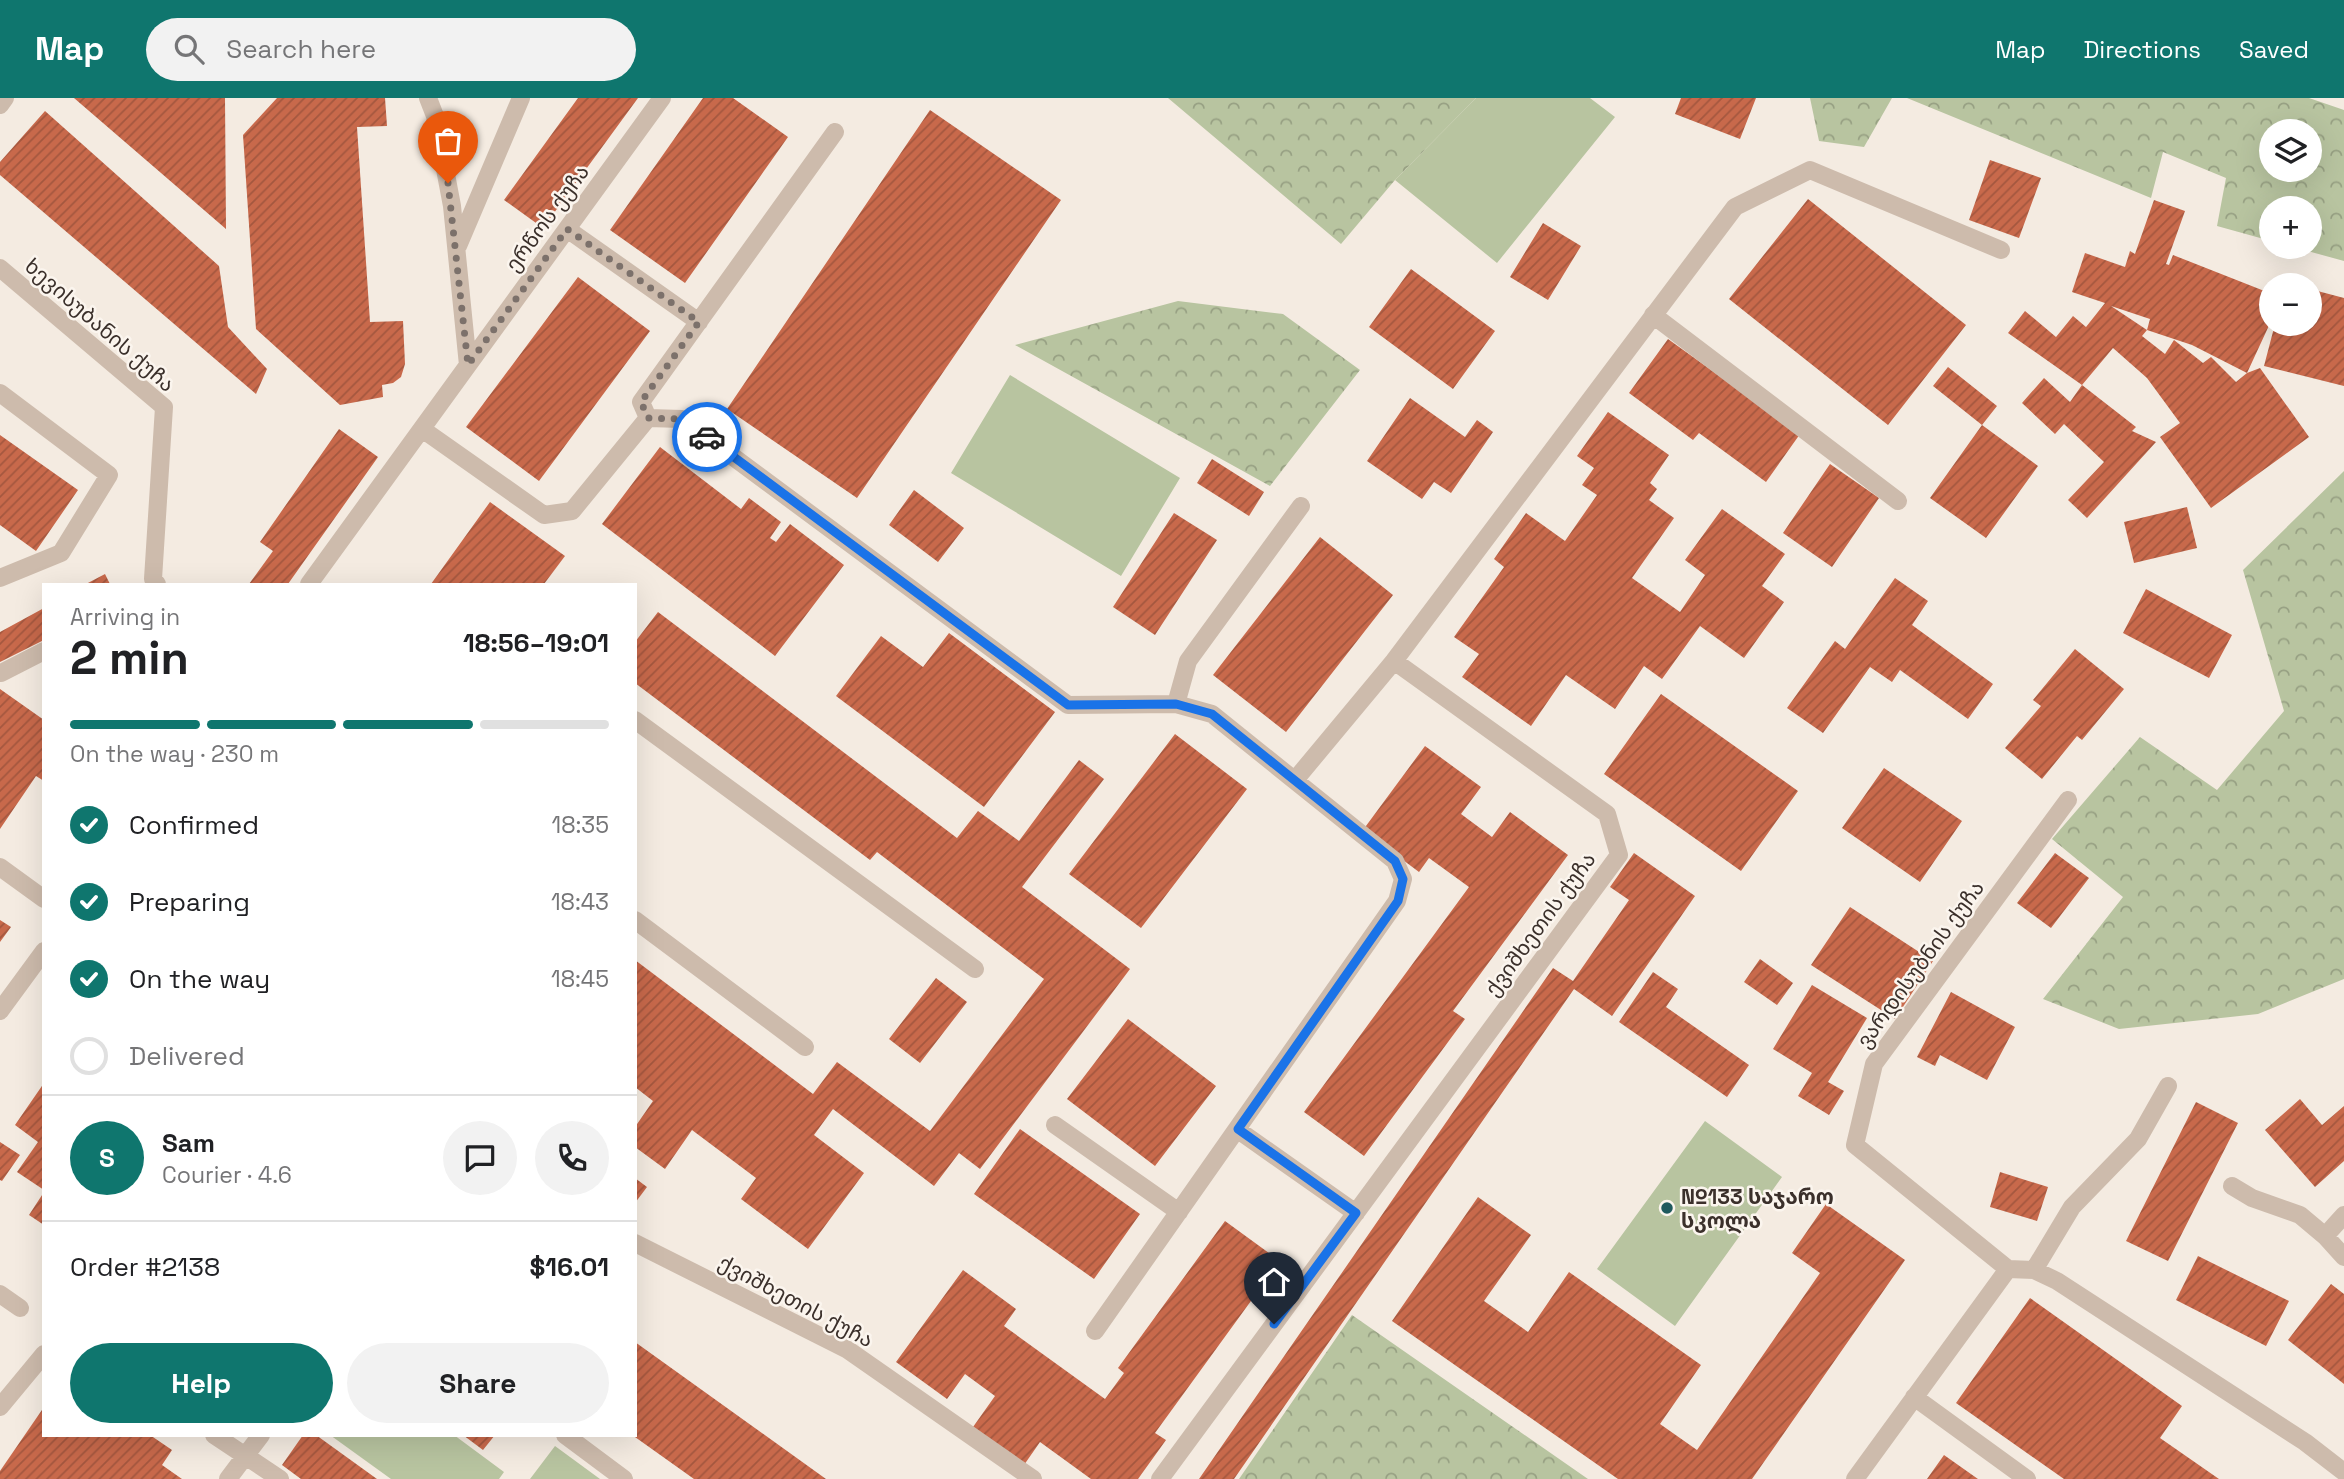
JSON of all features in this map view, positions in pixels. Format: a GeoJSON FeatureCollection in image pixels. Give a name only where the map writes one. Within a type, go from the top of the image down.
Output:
{"type":"FeatureCollection","features":[{"type":"Feature","properties":{"kind":"street"},"geometry":{"type":"LineString","coordinates":[[0,105],[5,98]]}},
{"type":"Feature","properties":{"kind":"street"},"geometry":{"type":"LineString","coordinates":[[428,98],[435,116],[457,248],[468,365]]}},
{"type":"Feature","properties":{"kind":"street"},"geometry":{"type":"LineString","coordinates":[[457,248],[521,98]]}},
{"type":"Feature","properties":{"kind":"street","name":"ერწოს ქუჩა"},"geometry":{"type":"LineString","coordinates":[[310,583],[662,98]]}},
{"type":"Feature","properties":{"kind":"street"},"geometry":{"type":"LineString","coordinates":[[648,418],[641,402],[835,132]]}},
{"type":"Feature","properties":{"kind":"street"},"geometry":{"type":"LineString","coordinates":[[1295,780],[1394,661],[1735,207],[1810,170],[2001,250]]}},
{"type":"Feature","properties":{"kind":"street"},"geometry":{"type":"LineString","coordinates":[[567,229],[699,322]]}},
{"type":"Feature","properties":{"kind":"street","name":"ხევისუბანის ქუჩა"},"geometry":{"type":"LineString","coordinates":[[0,268],[164,407],[152,583]]}},
{"type":"Feature","properties":{"kind":"street"},"geometry":{"type":"LineString","coordinates":[[1653,315],[1898,501]]}},
{"type":"Feature","properties":{"kind":"street"},"geometry":{"type":"LineString","coordinates":[[0,393],[109,475],[61,552],[0,578]]}},
{"type":"Feature","properties":{"kind":"street"},"geometry":{"type":"LineString","coordinates":[[422,429],[544,515],[572,511],[648,418]]}},
{"type":"Feature","properties":{"kind":"street"},"geometry":{"type":"LineString","coordinates":[[648,418],[682,419],[1068,705],[1176,704],[1212,714],[1395,861],[1403,879],[1398,901],[1095,1331]]}},
{"type":"Feature","properties":{"kind":"street"},"geometry":{"type":"LineString","coordinates":[[1176,704],[1188,660],[1301,506]]}},
{"type":"Feature","properties":{"kind":"street"},"geometry":{"type":"LineString","coordinates":[[1,673],[42,652]]}},
{"type":"Feature","properties":{"kind":"street","name":"ქვიშხეთის ქუჩა"},"geometry":{"type":"LineString","coordinates":[[1160,1479],[1619,855],[1607,814],[1394,661]]}},
{"type":"Feature","properties":{"kind":"street"},"geometry":{"type":"LineString","coordinates":[[637,721],[975,969]]}},
{"type":"Feature","properties":{"kind":"street","name":"ვარდისუბნის ქუჩა"},"geometry":{"type":"LineString","coordinates":[[2008,1269],[1855,1145],[1874,1064],[2068,800]]}},
{"type":"Feature","properties":{"kind":"street"},"geometry":{"type":"LineString","coordinates":[[0,867],[42,898]]}},
{"type":"Feature","properties":{"kind":"street"},"geometry":{"type":"LineString","coordinates":[[637,921],[805,1047]]}},
{"type":"Feature","properties":{"kind":"street"},"geometry":{"type":"LineString","coordinates":[[0,1011],[42,954]]}},
{"type":"Feature","properties":{"kind":"street"},"geometry":{"type":"LineString","coordinates":[[2034,1270],[2072,1207],[2138,1139],[2168,1086]]}},
{"type":"Feature","properties":{"kind":"street"},"geometry":{"type":"LineString","coordinates":[[1055,1125],[1179,1212]]}},
{"type":"Feature","properties":{"kind":"street"},"geometry":{"type":"LineString","coordinates":[[1238,1129],[1356,1213]]}},
{"type":"Feature","properties":{"kind":"street"},"geometry":{"type":"LineString","coordinates":[[2232,1186],[2252,1198],[2300,1215],[2325,1236],[2344,1258]]}},
{"type":"Feature","properties":{"kind":"street"},"geometry":{"type":"LineString","coordinates":[[2325,1236],[2344,1215]]}},
{"type":"Feature","properties":{"kind":"street","name":"ქვიშხეთის ქუჩა"},"geometry":{"type":"LineString","coordinates":[[637,1244],[848,1350],[1033,1479]]}},
{"type":"Feature","properties":{"kind":"street"},"geometry":{"type":"LineString","coordinates":[[1855,1479],[2008,1269],[2034,1270],[2057,1281],[2294,1435],[2344,1472]]}},
{"type":"Feature","properties":{"kind":"street"},"geometry":{"type":"LineString","coordinates":[[0,1293],[20,1308]]}},
{"type":"Feature","properties":{"kind":"street"},"geometry":{"type":"LineString","coordinates":[[0,1407],[42,1356]]}},
{"type":"Feature","properties":{"kind":"street"},"geometry":{"type":"LineString","coordinates":[[1914,1397],[2027,1479]]}},
{"type":"Feature","properties":{"kind":"street"},"geometry":{"type":"LineString","coordinates":[[217,1437],[280,1479]]}},
{"type":"Feature","properties":{"kind":"street"},"geometry":{"type":"LineString","coordinates":[[228,1479],[259,1437]]}},
{"type":"Feature","properties":{"kind":"street"},"geometry":{"type":"LineString","coordinates":[[568,1437],[624,1479]]}},
{"type":"Feature","properties":{"kind":"green space"},"geometry":{"type":"Polygon","coordinates":[[[1168,98],[1476,98],[1395,180],[1341,244],[1168,98]]]}},
{"type":"Feature","properties":{"kind":"green space"},"geometry":{"type":"Polygon","coordinates":[[[1476,98],[1590,98],[1615,117],[1497,263],[1395,180],[1476,98]]]}},
{"type":"Feature","properties":{"kind":"green space"},"geometry":{"type":"Polygon","coordinates":[[[1810,98],[1892,98],[1864,147],[1819,141],[1810,98]]]}},
{"type":"Feature","properties":{"kind":"green space"},"geometry":{"type":"Polygon","coordinates":[[[1907,98],[2309,98],[2344,110],[2344,261],[2322,255],[2322,196],[2259,196],[2259,238],[2217,226],[2226,178],[2163,152],[2151,198],[1907,98]]]}},
{"type":"Feature","properties":{"kind":"green space"},"geometry":{"type":"Polygon","coordinates":[[[1178,301],[1283,314],[1360,370],[1270,486],[1015,345],[1178,301]]]}},
{"type":"Feature","properties":{"kind":"green space"},"geometry":{"type":"Polygon","coordinates":[[[1010,375],[1180,478],[1121,576],[951,473],[1010,375]]]}},
{"type":"Feature","properties":{"kind":"green space"},"geometry":{"type":"Polygon","coordinates":[[[2344,471],[2344,979],[2258,1014],[2119,1029],[2043,999],[2123,897],[2052,839],[2140,737],[2217,790],[2284,711],[2243,570],[2344,471]]]}},
{"type":"Feature","properties":{"kind":"green space"},"geometry":{"type":"Polygon","coordinates":[[[1705,1121],[1782,1177],[1675,1326],[1597,1269],[1705,1121]]]}},
{"type":"Feature","properties":{"kind":"green space"},"geometry":{"type":"Polygon","coordinates":[[[1352,1315],[1588,1479],[1239,1479],[1352,1315]]]}},
{"type":"Feature","properties":{"kind":"green space"},"geometry":{"type":"Polygon","coordinates":[[[333,1437],[457,1437],[504,1472],[499,1479],[391,1479],[333,1437]]]}},
{"type":"Feature","properties":{"kind":"green space"},"geometry":{"type":"Polygon","coordinates":[[[555,1446],[600,1479],[530,1479],[555,1446]]]}},
{"type":"Feature","properties":{"kind":"building"},"geometry":{"type":"Polygon","coordinates":[[[74,98],[225,98],[226,229],[74,98]]]}},
{"type":"Feature","properties":{"kind":"building"},"geometry":{"type":"Polygon","coordinates":[[[277,98],[385,98],[387,126],[357,127],[370,322],[403,321],[405,364],[401,377],[393,383],[382,385],[383,397],[340,405],[256,329],[243,135],[277,98]]]}},
{"type":"Feature","properties":{"kind":"building"},"geometry":{"type":"Polygon","coordinates":[[[578,98],[638,98],[543,228],[504,200],[578,98]]]}},
{"type":"Feature","properties":{"kind":"building"},"geometry":{"type":"Polygon","coordinates":[[[703,98],[733,98],[788,137],[685,283],[610,230],[703,98]]]}},
{"type":"Feature","properties":{"kind":"building"},"geometry":{"type":"Polygon","coordinates":[[[1681,98],[1756,98],[1740,139],[1675,114],[1681,98]]]}},
{"type":"Feature","properties":{"kind":"building"},"geometry":{"type":"Polygon","coordinates":[[[930,110],[1061,200],[857,498],[727,409],[930,110]]]}},
{"type":"Feature","properties":{"kind":"building"},"geometry":{"type":"Polygon","coordinates":[[[45,111],[219,266],[228,327],[267,369],[256,394],[0,175],[0,162],[45,111]]]}},
{"type":"Feature","properties":{"kind":"building"},"geometry":{"type":"Polygon","coordinates":[[[1990,160],[2041,178],[2019,238],[1969,220],[1990,160]]]}},
{"type":"Feature","properties":{"kind":"building"},"geometry":{"type":"Polygon","coordinates":[[[1808,199],[1966,325],[1888,425],[1729,299],[1808,199]]]}},
{"type":"Feature","properties":{"kind":"building"},"geometry":{"type":"Polygon","coordinates":[[[2154,200],[2185,211],[2166,264],[2169,265],[2173,255],[2259,289],[2259,336],[2264,336],[2247,373],[2260,368],[2309,437],[2211,508],[2160,437],[2180,423],[2147,378],[2113,348],[2082,385],[2008,333],[2025,311],[2056,337],[2073,316],[2086,327],[2105,303],[2072,292],[2085,253],[2125,267],[2130,251],[2135,254],[2154,200]],[[2111,306],[2147,330],[2150,319],[2111,306]],[[2147,330],[2142,336],[2165,354],[2174,340],[2203,363],[2211,357],[2236,382],[2247,373],[2192,345],[2147,330]]]}},
{"type":"Feature","properties":{"kind":"building"},"geometry":{"type":"Polygon","coordinates":[[[1543,223],[1581,246],[1548,300],[1510,277],[1543,223]]]}},
{"type":"Feature","properties":{"kind":"building"},"geometry":{"type":"Polygon","coordinates":[[[1411,269],[1495,331],[1453,389],[1369,327],[1411,269]]]}},
{"type":"Feature","properties":{"kind":"building"},"geometry":{"type":"Polygon","coordinates":[[[578,277],[650,331],[539,481],[466,427],[578,277]]]}},
{"type":"Feature","properties":{"kind":"building"},"geometry":{"type":"Polygon","coordinates":[[[2322,292],[2344,298],[2344,386],[2264,366],[2272,336],[2322,336],[2322,292]]]}},
{"type":"Feature","properties":{"kind":"building"},"geometry":{"type":"Polygon","coordinates":[[[1668,339],[1800,434],[1766,482],[1699,433],[1693,440],[1629,393],[1668,339]]]}},
{"type":"Feature","properties":{"kind":"building"},"geometry":{"type":"Polygon","coordinates":[[[1948,367],[1997,406],[1982,425],[1933,386],[1948,367]]]}},
{"type":"Feature","properties":{"kind":"building"},"geometry":{"type":"Polygon","coordinates":[[[2044,378],[2070,402],[2082,385],[2136,427],[2132,431],[2156,442],[2087,518],[2068,500],[2104,462],[2064,424],[2055,434],[2022,403],[2044,378]]]}},
{"type":"Feature","properties":{"kind":"building"},"geometry":{"type":"Polygon","coordinates":[[[1410,398],[1465,437],[1477,420],[1493,432],[1451,493],[1434,482],[1422,499],[1367,461],[1410,398]]]}},
{"type":"Feature","properties":{"kind":"building"},"geometry":{"type":"Polygon","coordinates":[[[1608,412],[1669,455],[1650,483],[1657,489],[1649,500],[1674,518],[1632,578],[1680,612],[1705,575],[1685,560],[1722,509],[1785,554],[1762,586],[1784,602],[1744,658],[1700,626],[1662,679],[1644,666],[1615,709],[1566,675],[1531,726],[1462,677],[1479,654],[1454,637],[1504,567],[1494,559],[1526,513],[1565,541],[1597,495],[1582,485],[1594,468],[1577,456],[1608,412]]]}},
{"type":"Feature","properties":{"kind":"building"},"geometry":{"type":"Polygon","coordinates":[[[1982,425],[2038,466],[1986,538],[1930,498],[1982,425]]]}},
{"type":"Feature","properties":{"kind":"building"},"geometry":{"type":"Polygon","coordinates":[[[339,429],[378,457],[289,583],[250,583],[273,551],[260,542],[339,429]]]}},
{"type":"Feature","properties":{"kind":"building"},"geometry":{"type":"Polygon","coordinates":[[[0,435],[78,490],[36,551],[0,525],[0,435]]]}},
{"type":"Feature","properties":{"kind":"building"},"geometry":{"type":"Polygon","coordinates":[[[660,447],[741,509],[749,498],[781,522],[770,538],[776,542],[790,524],[844,565],[775,656],[602,524],[660,447]]]}},
{"type":"Feature","properties":{"kind":"building"},"geometry":{"type":"Polygon","coordinates":[[[1212,459],[1264,492],[1249,516],[1197,483],[1212,459]]]}},
{"type":"Feature","properties":{"kind":"building"},"geometry":{"type":"Polygon","coordinates":[[[1830,464],[1879,498],[1832,567],[1783,533],[1830,464]]]}},
{"type":"Feature","properties":{"kind":"building"},"geometry":{"type":"Polygon","coordinates":[[[914,490],[964,528],[938,562],[889,525],[914,490]]]}},
{"type":"Feature","properties":{"kind":"building"},"geometry":{"type":"Polygon","coordinates":[[[490,502],[565,556],[545,583],[432,583],[490,502]]]}},
{"type":"Feature","properties":{"kind":"building"},"geometry":{"type":"Polygon","coordinates":[[[2187,507],[2197,548],[2134,563],[2124,522],[2187,507]]]}},
{"type":"Feature","properties":{"kind":"building"},"geometry":{"type":"Polygon","coordinates":[[[1174,513],[1217,540],[1155,635],[1113,607],[1174,513]]]}},
{"type":"Feature","properties":{"kind":"building"},"geometry":{"type":"Polygon","coordinates":[[[1320,537],[1393,595],[1286,732],[1213,675],[1320,537]]]}},
{"type":"Feature","properties":{"kind":"building"},"geometry":{"type":"Polygon","coordinates":[[[105,574],[110,583],[88,583],[105,574]]]}},
{"type":"Feature","properties":{"kind":"building"},"geometry":{"type":"Polygon","coordinates":[[[1895,578],[1928,601],[1912,625],[1993,684],[1968,719],[1900,670],[1892,682],[1870,667],[1823,733],[1787,708],[1835,641],[1845,649],[1895,578]]]}},
{"type":"Feature","properties":{"kind":"building"},"geometry":{"type":"Polygon","coordinates":[[[2146,589],[2232,635],[2209,678],[2123,633],[2146,589]]]}},
{"type":"Feature","properties":{"kind":"building"},"geometry":{"type":"Polygon","coordinates":[[[42,609],[42,641],[0,662],[0,632],[42,609]]]}},
{"type":"Feature","properties":{"kind":"building"},"geometry":{"type":"Polygon","coordinates":[[[658,612],[957,838],[978,811],[1019,841],[1079,760],[1104,779],[1022,887],[1130,969],[980,1169],[959,1153],[934,1186],[833,1109],[814,1135],[864,1173],[808,1249],[741,1199],[756,1178],[692,1130],[665,1169],[637,1148],[637,1124],[653,1101],[637,1089],[637,962],[813,1094],[837,1062],[930,1131],[1044,979],[877,852],[870,860],[637,685],[637,639],[658,612]]]}},
{"type":"Feature","properties":{"kind":"building"},"geometry":{"type":"Polygon","coordinates":[[[949,633],[1055,712],[984,807],[836,696],[881,636],[923,667],[949,633]]]}},
{"type":"Feature","properties":{"kind":"building"},"geometry":{"type":"Polygon","coordinates":[[[2075,649],[2124,689],[2082,740],[2077,736],[2042,779],[2005,748],[2041,706],[2033,700],[2075,649]]]}},
{"type":"Feature","properties":{"kind":"building"},"geometry":{"type":"Polygon","coordinates":[[[0,689],[42,719],[42,780],[36,776],[0,829],[0,689]]]}},
{"type":"Feature","properties":{"kind":"building"},"geometry":{"type":"Polygon","coordinates":[[[1661,694],[1798,791],[1741,871],[1604,774],[1661,694]]]}},
{"type":"Feature","properties":{"kind":"building"},"geometry":{"type":"Polygon","coordinates":[[[1175,734],[1247,789],[1141,928],[1069,874],[1175,734]]]}},
{"type":"Feature","properties":{"kind":"building"},"geometry":{"type":"Polygon","coordinates":[[[1425,746],[1481,787],[1461,814],[1492,837],[1510,812],[1568,855],[1453,1011],[1465,1019],[1364,1156],[1304,1112],[1469,887],[1429,858],[1419,872],[1363,830],[1425,746]]]}},
{"type":"Feature","properties":{"kind":"building"},"geometry":{"type":"Polygon","coordinates":[[[1884,768],[1962,821],[1920,882],[1842,828],[1884,768]]]}},
{"type":"Feature","properties":{"kind":"building"},"geometry":{"type":"Polygon","coordinates":[[[1634,853],[1695,896],[1612,1016],[1574,989],[1234,1479],[1199,1479],[1553,968],[1573,981],[1629,900],[1610,887],[1634,853]]]}},
{"type":"Feature","properties":{"kind":"building"},"geometry":{"type":"Polygon","coordinates":[[[2055,853],[2089,878],[2051,928],[2017,903],[2055,853]]]}},
{"type":"Feature","properties":{"kind":"building"},"geometry":{"type":"Polygon","coordinates":[[[1850,907],[1933,961],[1895,1019],[1811,965],[1850,907]]]}},
{"type":"Feature","properties":{"kind":"building"},"geometry":{"type":"Polygon","coordinates":[[[0,920],[11,927],[0,942],[0,920]]]}},
{"type":"Feature","properties":{"kind":"building"},"geometry":{"type":"Polygon","coordinates":[[[1760,959],[1793,983],[1777,1005],[1744,982],[1760,959]]]}},
{"type":"Feature","properties":{"kind":"building"},"geometry":{"type":"Polygon","coordinates":[[[1653,972],[1678,989],[1666,1007],[1749,1065],[1727,1097],[1619,1022],[1653,972]]]}},
{"type":"Feature","properties":{"kind":"building"},"geometry":{"type":"Polygon","coordinates":[[[936,978],[967,1002],[920,1063],[889,1039],[936,978]]]}},
{"type":"Feature","properties":{"kind":"building"},"geometry":{"type":"Polygon","coordinates":[[[1812,985],[1867,1018],[1828,1082],[1844,1091],[1829,1115],[1798,1096],[1812,1073],[1773,1049],[1812,985]]]}},
{"type":"Feature","properties":{"kind":"building"},"geometry":{"type":"Polygon","coordinates":[[[1951,992],[2015,1027],[1987,1080],[1940,1055],[1935,1066],[1917,1057],[1951,992]]]}},
{"type":"Feature","properties":{"kind":"building"},"geometry":{"type":"Polygon","coordinates":[[[1128,1019],[1216,1086],[1155,1166],[1067,1099],[1128,1019]]]}},
{"type":"Feature","properties":{"kind":"building"},"geometry":{"type":"Polygon","coordinates":[[[42,1086],[42,1189],[17,1172],[38,1142],[15,1125],[42,1086]]]}},
{"type":"Feature","properties":{"kind":"building"},"geometry":{"type":"Polygon","coordinates":[[[2300,1099],[2322,1125],[2344,1106],[2344,1161],[2315,1187],[2265,1130],[2300,1099]]]}},
{"type":"Feature","properties":{"kind":"building"},"geometry":{"type":"Polygon","coordinates":[[[2196,1102],[2238,1123],[2168,1261],[2126,1241],[2196,1102]]]}},
{"type":"Feature","properties":{"kind":"building"},"geometry":{"type":"Polygon","coordinates":[[[1020,1129],[1140,1214],[1094,1279],[974,1194],[1020,1129]]]}},
{"type":"Feature","properties":{"kind":"building"},"geometry":{"type":"Polygon","coordinates":[[[0,1142],[20,1155],[2,1181],[0,1180],[0,1142]]]}},
{"type":"Feature","properties":{"kind":"building"},"geometry":{"type":"Polygon","coordinates":[[[2000,1172],[2048,1187],[2037,1221],[1990,1207],[2000,1172]]]}},
{"type":"Feature","properties":{"kind":"building"},"geometry":{"type":"Polygon","coordinates":[[[637,1180],[647,1187],[637,1200],[637,1180]]]}},
{"type":"Feature","properties":{"kind":"building"},"geometry":{"type":"Polygon","coordinates":[[[42,1195],[42,1224],[29,1215],[42,1195]]]}},
{"type":"Feature","properties":{"kind":"building"},"geometry":{"type":"Polygon","coordinates":[[[1478,1197],[1531,1235],[1484,1301],[1528,1332],[1569,1272],[1701,1365],[1660,1424],[1697,1450],[1820,1273],[1792,1253],[1826,1204],[1905,1260],[1752,1479],[1618,1479],[1392,1321],[1478,1197]]]}},
{"type":"Feature","properties":{"kind":"building"},"geometry":{"type":"Polygon","coordinates":[[[1225,1221],[1280,1261],[1155,1433],[1166,1440],[1138,1479],[1091,1479],[1040,1442],[1024,1465],[973,1427],[995,1396],[965,1374],[947,1399],[896,1362],[963,1270],[1016,1309],[1004,1326],[1105,1399],[1124,1373],[1118,1368],[1225,1221]]]}},
{"type":"Feature","properties":{"kind":"building"},"geometry":{"type":"Polygon","coordinates":[[[2198,1256],[2289,1301],[2266,1346],[2176,1300],[2198,1256]]]}},
{"type":"Feature","properties":{"kind":"building"},"geometry":{"type":"Polygon","coordinates":[[[2331,1284],[2344,1294],[2344,1384],[2288,1340],[2331,1284]]]}},
{"type":"Feature","properties":{"kind":"building"},"geometry":{"type":"Polygon","coordinates":[[[2030,1298],[2182,1406],[2160,1438],[2219,1479],[2064,1479],[1956,1403],[2030,1298]]]}},
{"type":"Feature","properties":{"kind":"building"},"geometry":{"type":"Polygon","coordinates":[[[637,1343],[826,1479],[694,1479],[635,1437],[637,1343]]]}},
{"type":"Feature","properties":{"kind":"building"},"geometry":{"type":"Polygon","coordinates":[[[42,1410],[42,1437],[153,1437],[172,1450],[162,1465],[182,1479],[0,1479],[0,1471],[42,1410]]]}},
{"type":"Feature","properties":{"kind":"building"},"geometry":{"type":"Polygon","coordinates":[[[302,1437],[319,1437],[377,1479],[301,1479],[282,1465],[302,1437]]]}},
{"type":"Feature","properties":{"kind":"building"},"geometry":{"type":"Polygon","coordinates":[[[466,1437],[493,1437],[483,1450],[466,1437]]]}},
{"type":"Feature","properties":{"kind":"building"},"geometry":{"type":"Polygon","coordinates":[[[1944,1455],[1978,1479],[1927,1479],[1944,1455]]]}},
{"type":"Feature","properties":{"kind":"way so far"},"geometry":{"type":"LineString","coordinates":[[448,183],[468,365],[567,229],[699,322],[641,402],[648,418],[682,419],[707,437]]}},
{"type":"Feature","properties":{"kind":"place","name":"№133 საჯარო სკოლა"},"geometry":{"type":"Point","coordinates":[1667,1208]}},
{"type":"Feature","properties":{"kind":"route"},"geometry":{"type":"LineString","coordinates":[[707,437],[1068,705],[1176,704],[1212,714],[1395,861],[1403,879],[1398,901],[1238,1129],[1356,1213],[1274,1324]]}}]}
